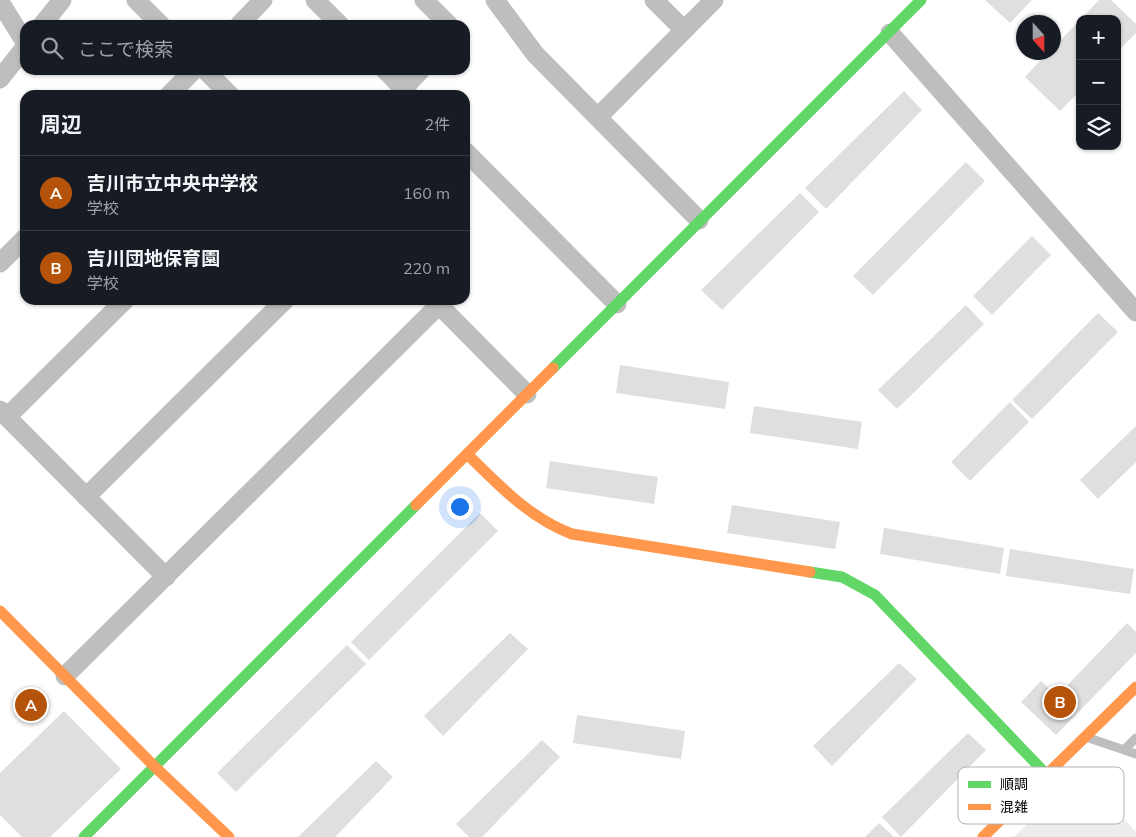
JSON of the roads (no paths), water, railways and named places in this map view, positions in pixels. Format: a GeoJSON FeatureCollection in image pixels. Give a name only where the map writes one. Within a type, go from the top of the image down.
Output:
{"type":"FeatureCollection","features":[{"type":"Feature","properties":{"kind":"street"},"geometry":{"type":"LineString","coordinates":[[46,20],[62,0]]}},
{"type":"Feature","properties":{"kind":"street"},"geometry":{"type":"LineString","coordinates":[[136,0],[156,20]]}},
{"type":"Feature","properties":{"kind":"street"},"geometry":{"type":"LineString","coordinates":[[243,20],[263,0]]}},
{"type":"Feature","properties":{"kind":"street"},"geometry":{"type":"LineString","coordinates":[[315,0],[335,20]]}},
{"type":"Feature","properties":{"kind":"street"},"geometry":{"type":"LineString","coordinates":[[424,0],[444,20]]}},
{"type":"Feature","properties":{"kind":"street"},"geometry":{"type":"LineString","coordinates":[[495,0],[535,54],[699,220]]}},
{"type":"Feature","properties":{"kind":"street"},"geometry":{"type":"LineString","coordinates":[[654,0],[684,30]]}},
{"type":"Feature","properties":{"kind":"street"},"geometry":{"type":"LineString","coordinates":[[598,117],[714,0]]}},
{"type":"Feature","properties":{"kind":"street"},"geometry":{"type":"LineString","coordinates":[[84,837],[921,0]]}},
{"type":"Feature","properties":{"kind":"street"},"geometry":{"type":"LineString","coordinates":[[0,2],[20,34]]}},
{"type":"Feature","properties":{"kind":"street"},"geometry":{"type":"LineString","coordinates":[[890,33],[1136,312]]}},
{"type":"Feature","properties":{"kind":"street"},"geometry":{"type":"LineString","coordinates":[[0,79],[20,53]]}},
{"type":"Feature","properties":{"kind":"street"},"geometry":{"type":"LineString","coordinates":[[174,90],[189,75]]}},
{"type":"Feature","properties":{"kind":"street"},"geometry":{"type":"LineString","coordinates":[[210,75],[225,90]]}},
{"type":"Feature","properties":{"kind":"street"},"geometry":{"type":"LineString","coordinates":[[389,75],[404,90]]}},
{"type":"Feature","properties":{"kind":"street"},"geometry":{"type":"LineString","coordinates":[[407,90],[418,75]]}},
{"type":"Feature","properties":{"kind":"street"},"geometry":{"type":"LineString","coordinates":[[470,156],[617,304]]}},
{"type":"Feature","properties":{"kind":"street"},"geometry":{"type":"LineString","coordinates":[[0,263],[20,243]]}},
{"type":"Feature","properties":{"kind":"street"},"geometry":{"type":"LineString","coordinates":[[120,305],[4,413],[166,577]]}},
{"type":"Feature","properties":{"kind":"street"},"geometry":{"type":"LineString","coordinates":[[86,497],[280,305]]}},
{"type":"Feature","properties":{"kind":"street"},"geometry":{"type":"LineString","coordinates":[[65,676],[166,577],[434,305]]}},
{"type":"Feature","properties":{"kind":"street"},"geometry":{"type":"LineString","coordinates":[[438,305],[527,394]]}},
{"type":"Feature","properties":{"kind":"street"},"geometry":{"type":"LineString","coordinates":[[467,454],[532,514],[552,528],[572,534],[842,577],[862,586],[876,595],[1039,767]]}},
{"type":"Feature","properties":{"kind":"street"},"geometry":{"type":"LineString","coordinates":[[0,611],[154,766],[229,837]]}},
{"type":"Feature","properties":{"kind":"street"},"geometry":{"type":"LineString","coordinates":[[1053,767],[1136,687]]}},
{"type":"Feature","properties":{"kind":"street"},"geometry":{"type":"LineString","coordinates":[[983,837],[996,824]]}},
{"type":"Feature","properties":{"kind":"lane"},"geometry":{"type":"LineString","coordinates":[[1085,736],[1136,754]]}},
{"type":"Feature","properties":{"kind":"lane"},"geometry":{"type":"LineString","coordinates":[[1124,750],[1136,738]]}},
{"type":"Feature","properties":{"kind":"place","name":"吉川団地保育園"},"geometry":{"type":"Point","coordinates":[1060,702]}},
{"type":"Feature","properties":{"kind":"place","name":"吉川市立中央中学校"},"geometry":{"type":"Point","coordinates":[31,705]}}]}
